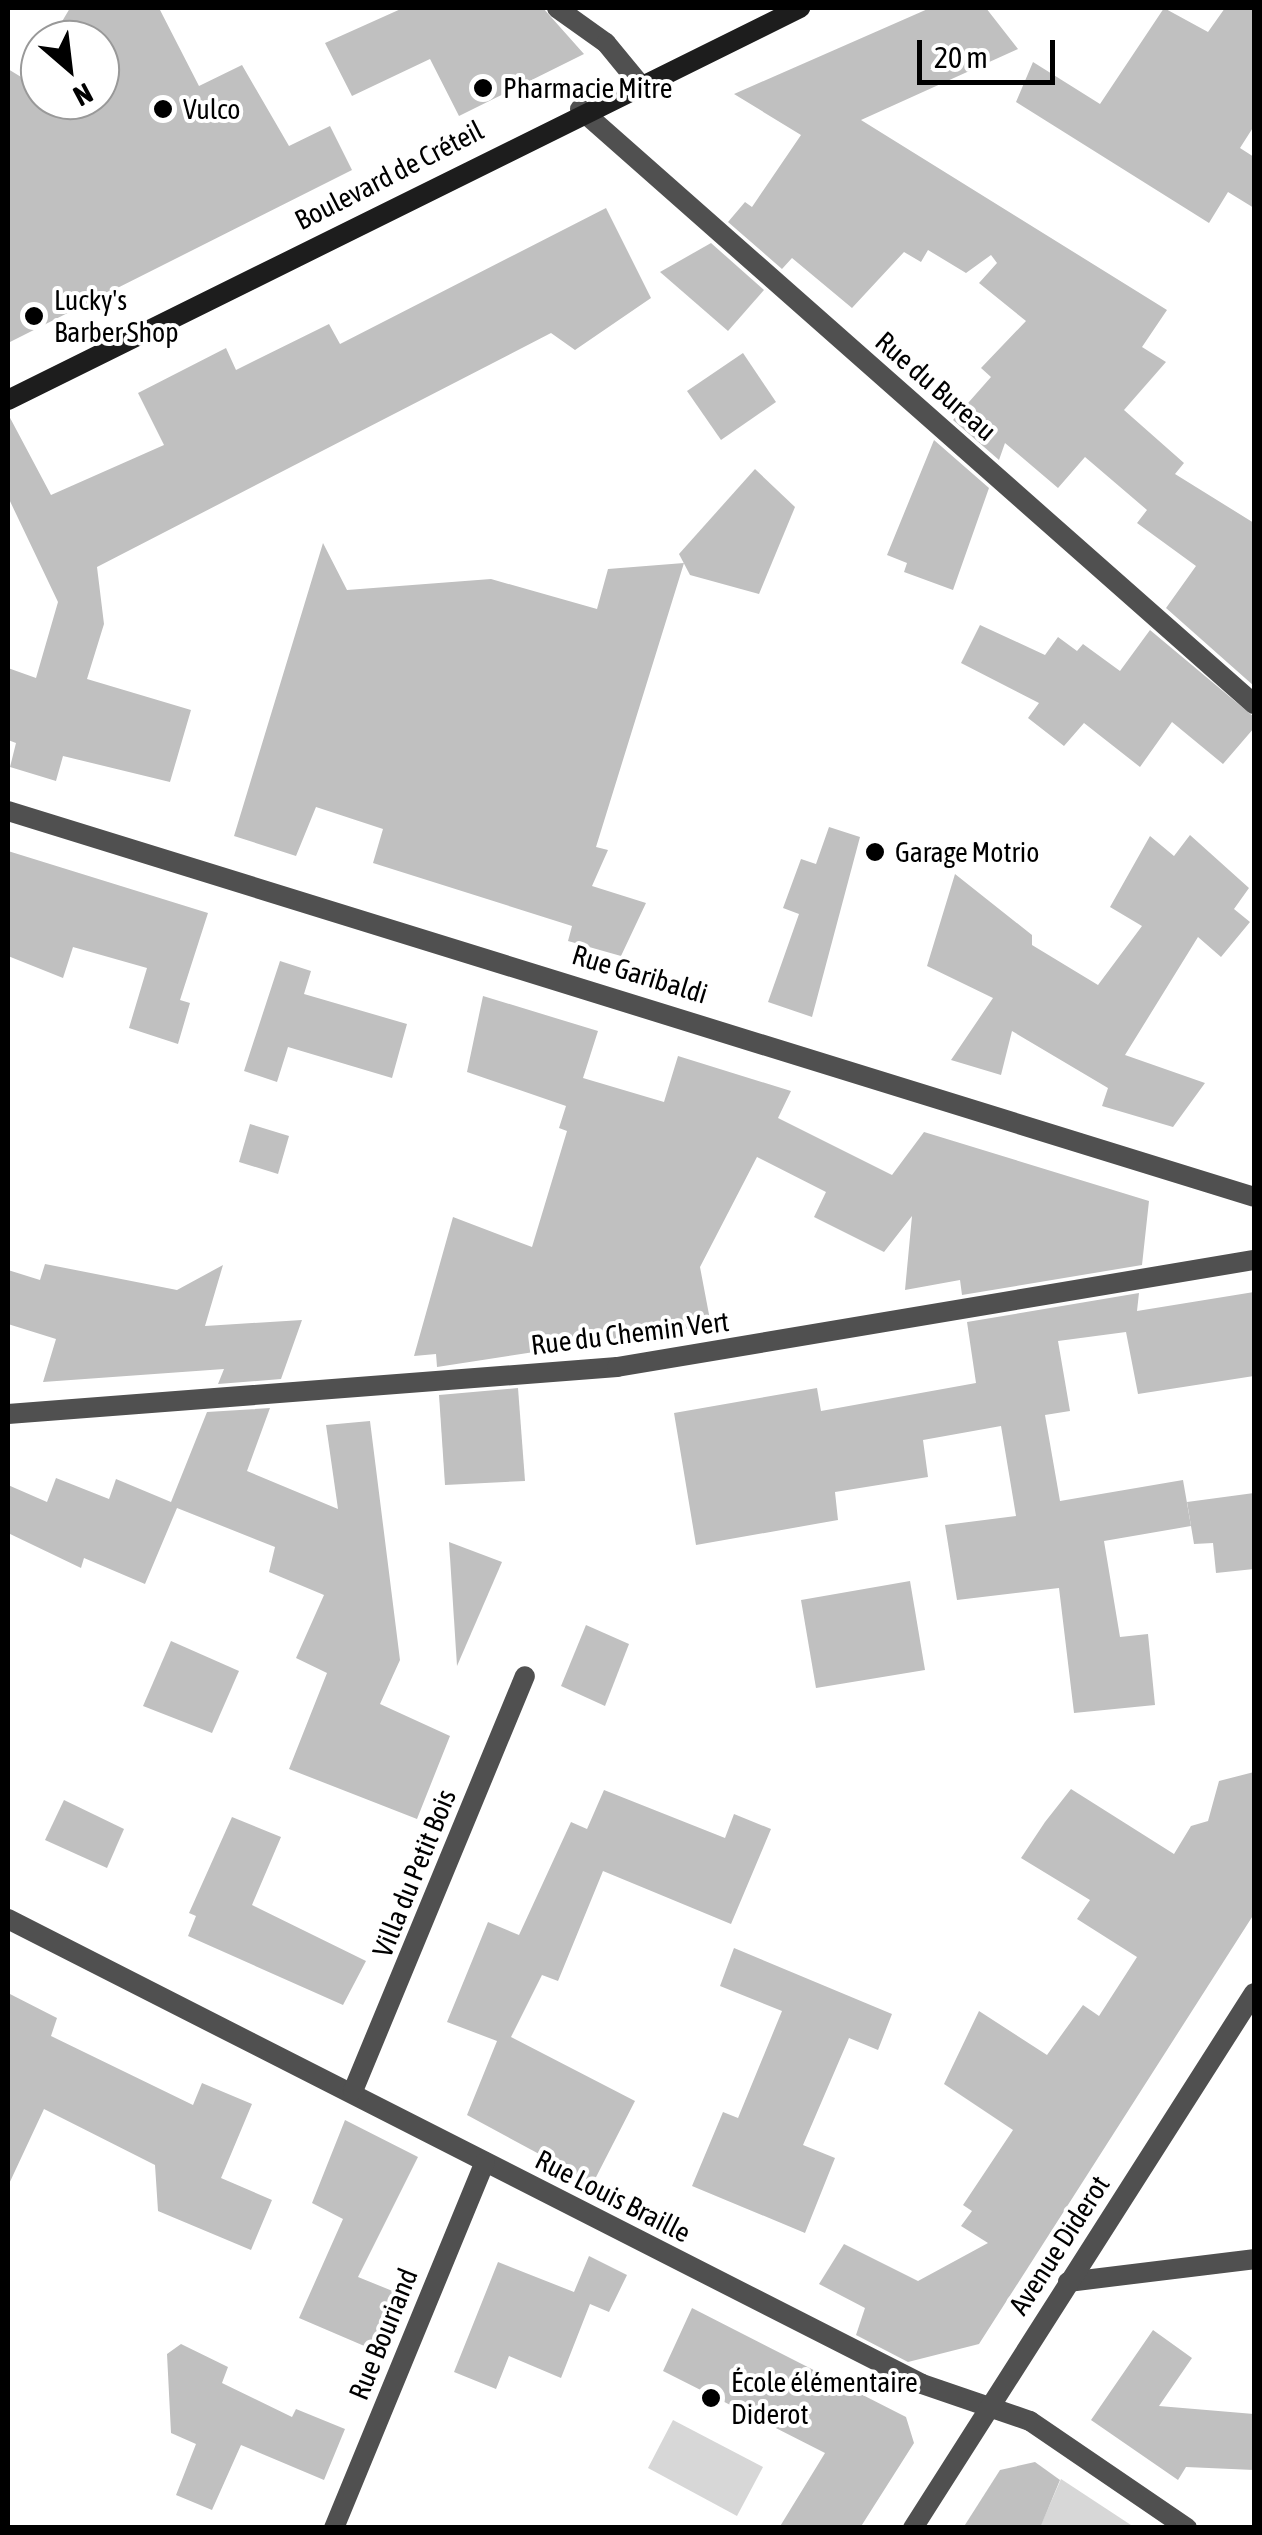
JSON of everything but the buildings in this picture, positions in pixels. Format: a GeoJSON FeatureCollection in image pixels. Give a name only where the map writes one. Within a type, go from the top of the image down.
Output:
{"type":"FeatureCollection","features":[{"type":"Feature","properties":{"kind":"main road","name":"Boulevard de Créteil"},"geometry":{"type":"LineString","coordinates":[[8,400],[580,110],[800,8]]}},
{"type":"Feature","properties":{"kind":"street"},"geometry":{"type":"LineString","coordinates":[[557,8],[606,42],[638,82]]}},
{"type":"Feature","properties":{"kind":"street","name":"Rue du Bureau"},"geometry":{"type":"LineString","coordinates":[[580,110],[1254,704]]}},
{"type":"Feature","properties":{"kind":"street","name":"Rue Garibaldi"},"geometry":{"type":"LineString","coordinates":[[8,811],[1254,1196]]}},
{"type":"Feature","properties":{"kind":"street","name":"Rue du Chemin Vert"},"geometry":{"type":"LineString","coordinates":[[8,1414],[617,1368],[1254,1260]]}},
{"type":"Feature","properties":{"kind":"street","name":"Villa du Petit Bois"},"geometry":{"type":"LineString","coordinates":[[353,2092],[525,1676]]}},
{"type":"Feature","properties":{"kind":"street","name":"Rue Louis Braille"},"geometry":{"type":"LineString","coordinates":[[8,1919],[922,2384],[1030,2421],[1187,2528]]}},
{"type":"Feature","properties":{"kind":"street","name":"Avenue Diderot"},"geometry":{"type":"LineString","coordinates":[[913,2528],[1254,1993]]}},
{"type":"Feature","properties":{"kind":"street","name":"Rue Bouriand"},"geometry":{"type":"LineString","coordinates":[[334,2528],[485,2162]]}},
{"type":"Feature","properties":{"kind":"street"},"geometry":{"type":"LineString","coordinates":[[1068,2282],[1254,2258]]}},
{"type":"Feature","properties":{"kind":"shaded area"},"geometry":{"type":"Polygon","coordinates":[[[673,2420],[763,2467],[737,2516],[648,2468],[673,2420]]]}},
{"type":"Feature","properties":{"kind":"shaded area"},"geometry":{"type":"Polygon","coordinates":[[[1061,2479],[1134,2527],[1040,2527],[1061,2479]]]}},
{"type":"Feature","properties":{"kind":"place","name":"Pharmacie Mitre"},"geometry":{"type":"Point","coordinates":[483,88]}},
{"type":"Feature","properties":{"kind":"place","name":"Vulco"},"geometry":{"type":"Point","coordinates":[163,109]}},
{"type":"Feature","properties":{"kind":"place","name":"Lucky's Barber Shop"},"geometry":{"type":"Point","coordinates":[34,316]}},
{"type":"Feature","properties":{"kind":"place","name":"Garage Motrio"},"geometry":{"type":"Point","coordinates":[875,852]}},
{"type":"Feature","properties":{"kind":"place","name":"École élémentaire Diderot"},"geometry":{"type":"Point","coordinates":[711,2398]}}]}
